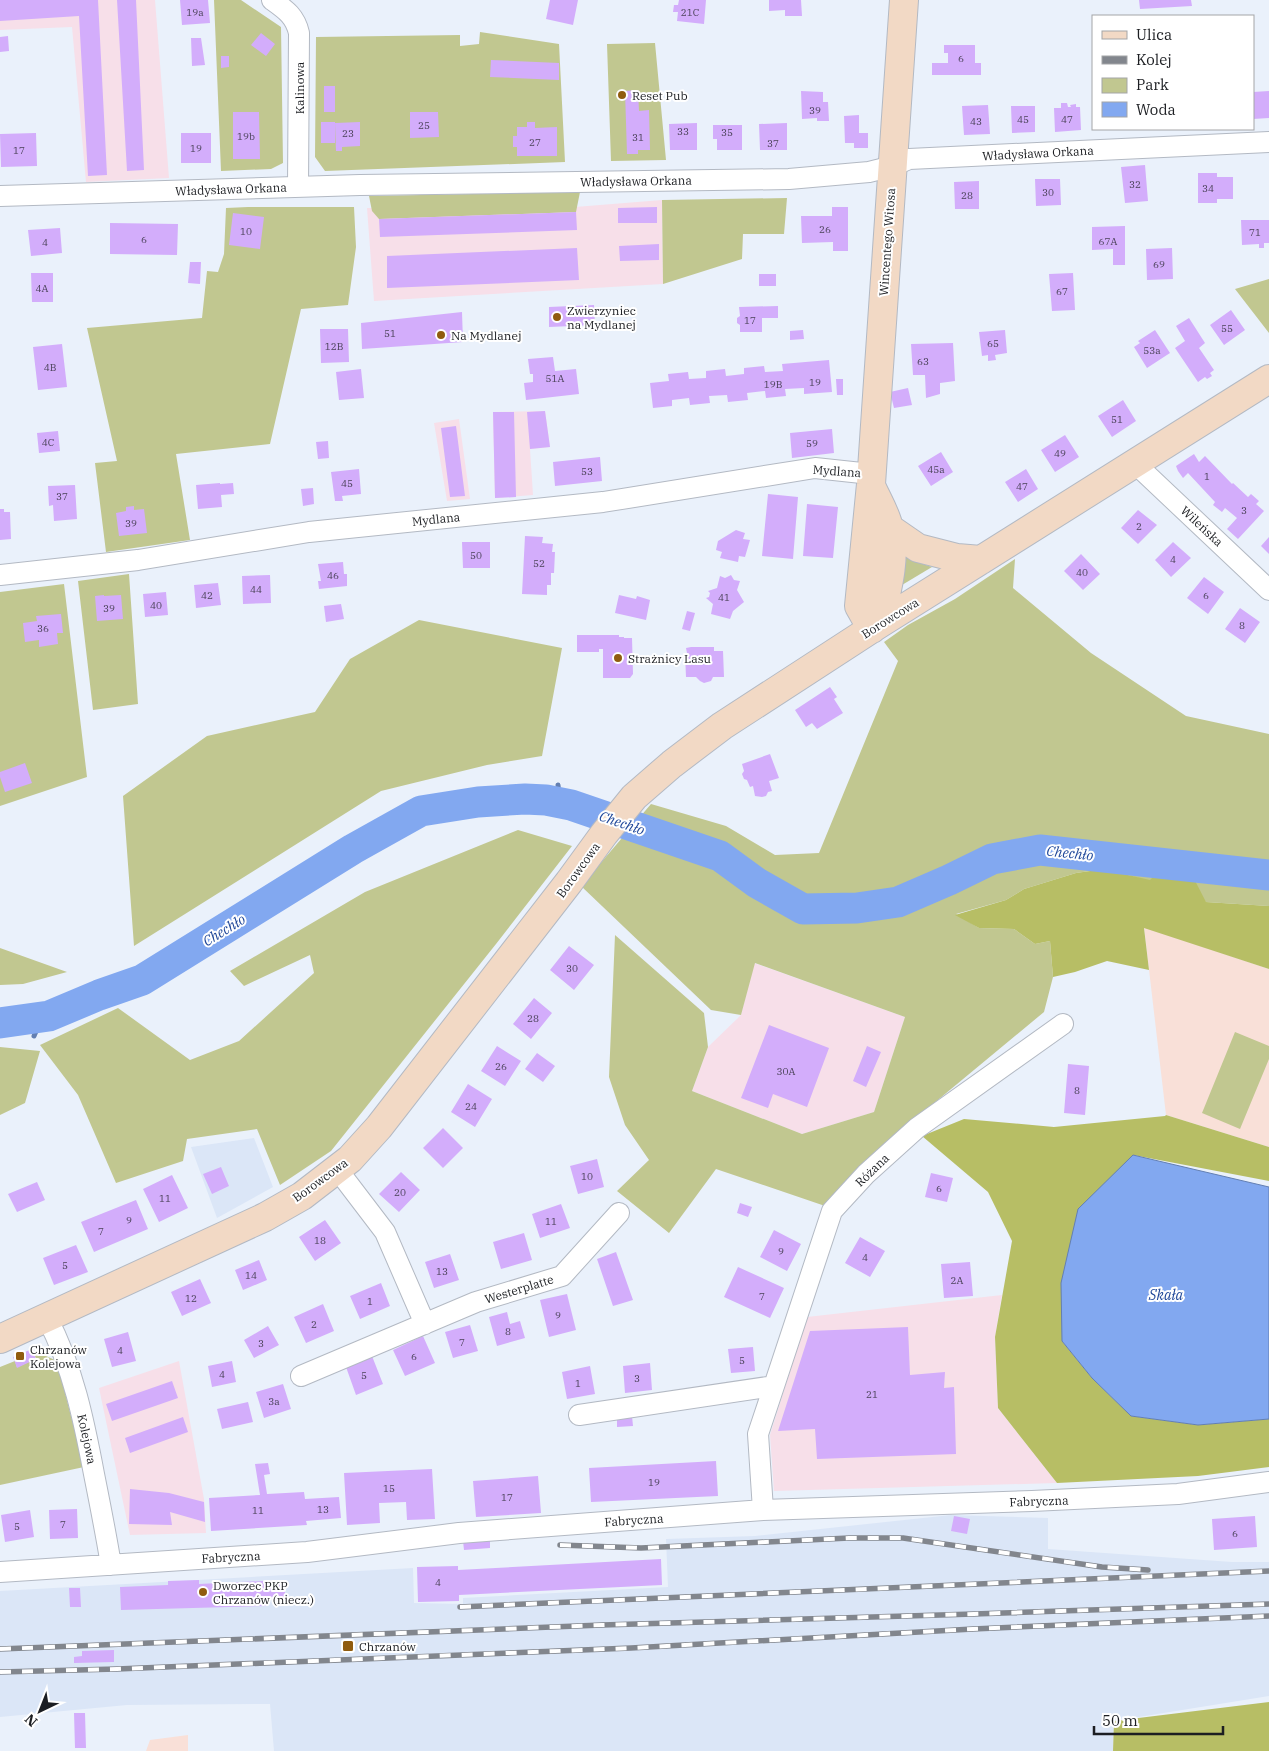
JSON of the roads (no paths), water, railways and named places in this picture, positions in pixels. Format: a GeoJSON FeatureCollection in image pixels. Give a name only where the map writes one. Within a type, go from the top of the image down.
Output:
{"type":"FeatureCollection","features":[{"type":"Feature","properties":{"kind":"street","name":"Kalinowa"},"geometry":{"type":"LineString","coordinates":[[272,0],[295,19],[299,33],[298,188]]}},
{"type":"Feature","properties":{"kind":"street","name":"Wincentego Witosa"},"geometry":{"type":"LineString","coordinates":[[848,645],[859,606],[871,479],[904,0]]}},
{"type":"Feature","properties":{"kind":"street","name":"Władysława Orkana"},"geometry":{"type":"LineString","coordinates":[[0,196],[360,185],[789,179],[862,173],[893,166],[909,159],[1269,142]]}},
{"type":"Feature","properties":{"kind":"street","name":"Borowcowa"},"geometry":{"type":"LineString","coordinates":[[0,1340],[265,1216],[302,1196],[355,1153],[379,1127],[570,882],[604,834],[634,797],[672,764],[722,726],[876,626],[1269,379]]}},
{"type":"Feature","properties":{"kind":"street","name":"Wileńska"},"geometry":{"type":"LineString","coordinates":[[1137,461],[1143,471],[1269,590]]}},
{"type":"Feature","properties":{"kind":"street","name":"Mydlana"},"geometry":{"type":"LineString","coordinates":[[0,575],[138,560],[309,532],[603,502],[814,468],[871,479]]}},
{"type":"Feature","properties":{"kind":"street","name":"Wincentego Witosa"},"geometry":{"type":"LineString","coordinates":[[871,479],[889,528],[892,561],[889,582],[876,626]]}},
{"type":"Feature","properties":{"kind":"street"},"geometry":{"type":"LineString","coordinates":[[889,528],[918,548],[957,558],[981,560]]}},
{"type":"Feature","properties":{"kind":"street"},"geometry":{"type":"LineString","coordinates":[[859,606],[876,626]]}},
{"type":"Feature","properties":{"kind":"street","name":"Różana"},"geometry":{"type":"LineString","coordinates":[[763,1510],[758,1434],[832,1211],[866,1174],[917,1128],[1063,1024]]}},
{"type":"Feature","properties":{"kind":"street"},"geometry":{"type":"LineString","coordinates":[[337,1169],[385,1232],[425,1324]]}},
{"type":"Feature","properties":{"kind":"street","name":"Westerplatte"},"geometry":{"type":"LineString","coordinates":[[301,1376],[476,1302],[562,1276],[619,1213]]}},
{"type":"Feature","properties":{"kind":"street","name":"Kolejowa"},"geometry":{"type":"LineString","coordinates":[[47,1318],[59,1339],[66,1358],[83,1416],[111,1564]]}},
{"type":"Feature","properties":{"kind":"street"},"geometry":{"type":"LineString","coordinates":[[579,1415],[774,1386]]}},
{"type":"Feature","properties":{"kind":"street","name":"Fabryczna"},"geometry":{"type":"LineString","coordinates":[[0,1572],[306,1552],[459,1534],[763,1510],[1022,1502],[1178,1494],[1269,1482]]}},
{"type":"Feature","properties":{"kind":"water","name":"Skała"},"geometry":{"type":"Polygon","coordinates":[[[1133,1155],[1269,1187],[1269,1419],[1198,1425],[1131,1416],[1092,1378],[1062,1341],[1061,1283],[1078,1209],[1133,1155]]]}},
{"type":"Feature","properties":{"kind":"waterway"},"geometry":{"type":"LineString","coordinates":[[558,785],[560,803]]}},
{"type":"Feature","properties":{"kind":"waterway","name":"Chechło"},"geometry":{"type":"LineString","coordinates":[[0,1023],[49,1016],[99,995],[142,980],[353,849],[421,811],[478,802],[525,799],[546,800],[571,805],[720,856],[757,883],[803,909],[857,908],[898,902],[992,859],[1040,850],[1269,875]]}},
{"type":"Feature","properties":{"kind":"waterway"},"geometry":{"type":"LineString","coordinates":[[34,1036],[42,1017]]}},
{"type":"Feature","properties":{"kind":"waterway"},"geometry":{"type":"LineString","coordinates":[[1,1035],[3,1022]]}},
{"type":"Feature","properties":{"kind":"railway"},"geometry":{"type":"LineString","coordinates":[[560,1545],[641,1548],[849,1538],[903,1538],[1102,1567],[1148,1570]]}},
{"type":"Feature","properties":{"kind":"railway"},"geometry":{"type":"LineString","coordinates":[[460,1607],[1269,1571]]}},
{"type":"Feature","properties":{"kind":"railway"},"geometry":{"type":"LineString","coordinates":[[0,1649],[602,1625],[1269,1604]]}},
{"type":"Feature","properties":{"kind":"railway"},"geometry":{"type":"LineString","coordinates":[[0,1672],[631,1648],[973,1629],[1269,1616]]}},
{"type":"Feature","properties":{"kind":"place","name":"Reset Pub"},"geometry":{"type":"Point","coordinates":[622,95]}},
{"type":"Feature","properties":{"kind":"place","name":"Zwierzyniec na Mydlanej"},"geometry":{"type":"Point","coordinates":[557,317]}},
{"type":"Feature","properties":{"kind":"place","name":"Na Mydlanej"},"geometry":{"type":"Point","coordinates":[441,335]}},
{"type":"Feature","properties":{"kind":"place","name":"Strażnicy Lasu"},"geometry":{"type":"Point","coordinates":[618,658]}},
{"type":"Feature","properties":{"kind":"place","name":"Chrzanów Kolejowa"},"geometry":{"type":"Point","coordinates":[20,1356]}},
{"type":"Feature","properties":{"kind":"place","name":"Dworzec PKP Chrzanów (niecz.)"},"geometry":{"type":"Point","coordinates":[203,1592]}},
{"type":"Feature","properties":{"kind":"place","name":"Chrzanów"},"geometry":{"type":"Point","coordinates":[348,1646]}}]}
